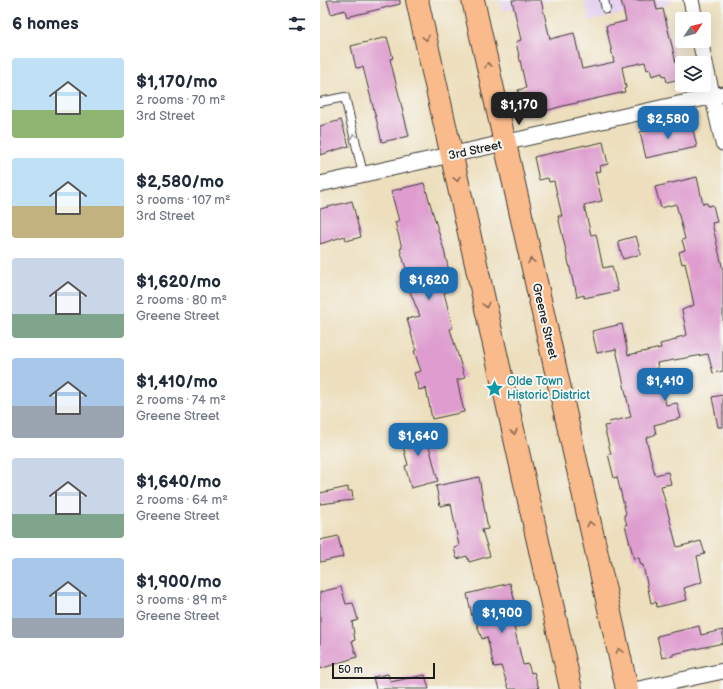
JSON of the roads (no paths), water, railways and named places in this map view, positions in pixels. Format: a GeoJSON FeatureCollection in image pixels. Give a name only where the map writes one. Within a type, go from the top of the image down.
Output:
{"type":"FeatureCollection","features":[{"type":"Feature","properties":{"kind":"main road"},"geometry":{"type":"LineString","coordinates":[[417,0],[571,689]]}},
{"type":"Feature","properties":{"kind":"main road","name":"Greene Street"},"geometry":{"type":"LineString","coordinates":[[473,0],[627,689]]}},
{"type":"Feature","properties":{"kind":"street"},"geometry":{"type":"LineString","coordinates":[[691,0],[694,12]]}},
{"type":"Feature","properties":{"kind":"street"},"geometry":{"type":"LineString","coordinates":[[702,48],[718,95],[723,143]]}},
{"type":"Feature","properties":{"kind":"street","name":"3rd Street"},"geometry":{"type":"LineString","coordinates":[[320,184],[718,95]]}},
{"type":"Feature","properties":{"kind":"street"},"geometry":{"type":"LineString","coordinates":[[639,689],[723,671]]}},
{"type":"Feature","properties":{"kind":"lane"},"geometry":{"type":"LineString","coordinates":[[604,0],[606,9]]}},
{"type":"Feature","properties":{"kind":"lane"},"geometry":{"type":"LineString","coordinates":[[320,102],[345,97],[362,174]]}},
{"type":"Feature","properties":{"kind":"place","name":"Olde Town Historic District"},"geometry":{"type":"Point","coordinates":[494,388]}}]}
